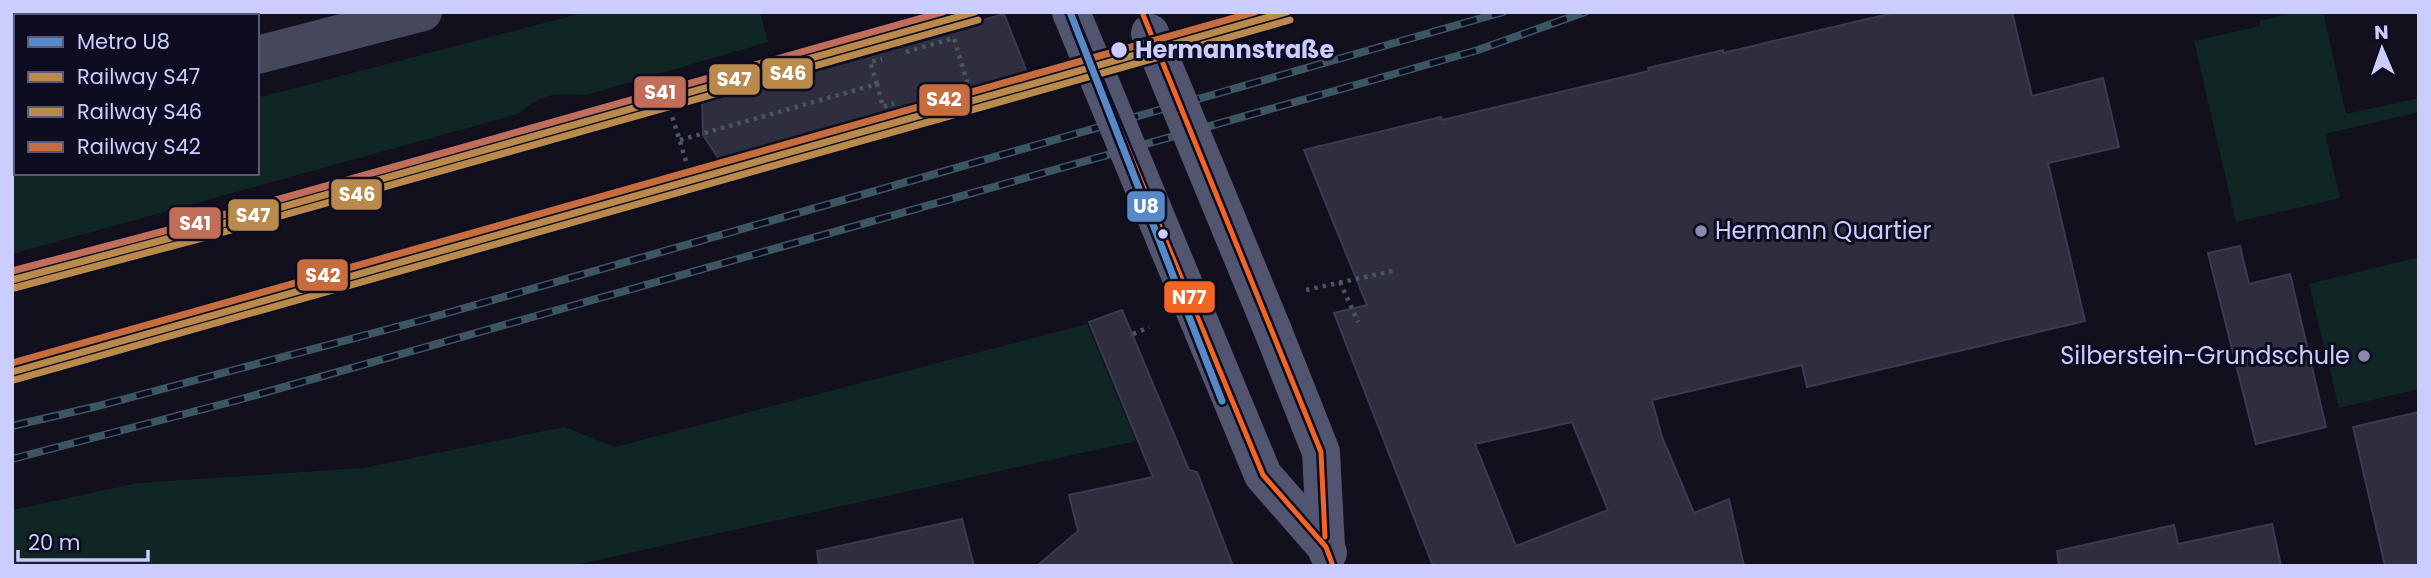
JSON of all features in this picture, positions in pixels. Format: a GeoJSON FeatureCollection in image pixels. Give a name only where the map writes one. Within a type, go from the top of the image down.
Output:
{"type":"FeatureCollection","features":[{"type":"Feature","properties":{"kind":"main road"},"geometry":{"type":"LineString","coordinates":[[1071,12],[1264,475],[1330,556]]}},
{"type":"Feature","properties":{"kind":"main road"},"geometry":{"type":"LineString","coordinates":[[1142,12],[1321,452],[1330,556]]}},
{"type":"Feature","properties":{"kind":"street"},"geometry":{"type":"LineString","coordinates":[[259,54],[423,12]]}},
{"type":"Feature","properties":{"kind":"path"},"geometry":{"type":"LineString","coordinates":[[906,52],[954,38],[961,61],[967,82],[919,96]]}},
{"type":"Feature","properties":{"kind":"path"},"geometry":{"type":"LineString","coordinates":[[882,59],[870,62],[883,107],[894,103]]}},
{"type":"Feature","properties":{"kind":"path"},"geometry":{"type":"LineString","coordinates":[[680,140],[877,84]]}},
{"type":"Feature","properties":{"kind":"path"},"geometry":{"type":"LineString","coordinates":[[670,109],[689,171]]}},
{"type":"Feature","properties":{"kind":"path"},"geometry":{"type":"LineString","coordinates":[[1306,290],[1397,270]]}},
{"type":"Feature","properties":{"kind":"path"},"geometry":{"type":"LineString","coordinates":[[1340,282],[1358,322]]}},
{"type":"Feature","properties":{"kind":"path"},"geometry":{"type":"LineString","coordinates":[[1133,334],[1149,327]]}},
{"type":"Feature","properties":{"kind":"green space"},"geometry":{"type":"Polygon","coordinates":[[[586,12],[760,12],[768,42],[586,95],[549,96],[534,102],[518,114],[12,254],[12,161],[14,175],[259,175],[259,97],[586,12]]]}},
{"type":"Feature","properties":{"kind":"green space"},"geometry":{"type":"Polygon","coordinates":[[[2296,12],[2323,12],[2346,114],[2419,98],[2419,112],[2325,134],[2340,198],[2236,222],[2194,41],[2260,26],[2260,21],[2296,12]]]}},
{"type":"Feature","properties":{"kind":"green space"},"geometry":{"type":"Polygon","coordinates":[[[2419,257],[2419,389],[2339,408],[2309,284],[2419,257]]]}},
{"type":"Feature","properties":{"kind":"green space"},"geometry":{"type":"Polygon","coordinates":[[[1087,324],[1136,441],[571,566],[12,566],[12,510],[138,483],[363,468],[564,427],[615,447],[1087,324]]]}},
{"type":"Feature","properties":{"kind":"building","name":"Hermann Quartier"},"geometry":{"type":"Polygon","coordinates":[[[1897,12],[2012,12],[2032,96],[2103,78],[2119,147],[2048,163],[2085,321],[1807,387],[1802,365],[1652,400],[1662,437],[1694,513],[1729,499],[1744,566],[1433,566],[1334,313],[1367,305],[1304,150],[1649,71],[1648,68],[1723,50],[1723,53],[1897,12]],[[1572,422],[1475,444],[1516,546],[1608,510],[1572,422]]]}},
{"type":"Feature","properties":{"kind":"building"},"geometry":{"type":"Polygon","coordinates":[[[1004,14],[1028,75],[721,162],[703,135],[702,100],[1004,14]]]}},
{"type":"Feature","properties":{"kind":"building"},"geometry":{"type":"Polygon","coordinates":[[[2240,246],[2249,284],[2290,274],[2326,427],[2256,444],[2208,253],[2240,246]]]}},
{"type":"Feature","properties":{"kind":"building"},"geometry":{"type":"Polygon","coordinates":[[[1122,310],[1189,470],[1197,472],[1233,566],[1037,566],[1078,531],[1069,495],[1153,477],[1089,322],[1122,310]]]}},
{"type":"Feature","properties":{"kind":"building"},"geometry":{"type":"Polygon","coordinates":[[[2419,412],[2419,566],[2385,566],[2353,427],[2419,412]]]}},
{"type":"Feature","properties":{"kind":"building"},"geometry":{"type":"Polygon","coordinates":[[[962,519],[974,566],[819,566],[817,551],[962,519]]]}},
{"type":"Feature","properties":{"kind":"building"},"geometry":{"type":"Polygon","coordinates":[[[2272,524],[2281,566],[2059,566],[2057,551],[2174,525],[2178,544],[2272,524]]]}},
{"type":"Feature","properties":{"kind":"railway"},"geometry":{"type":"LineString","coordinates":[[12,426],[98,406],[419,321],[1503,12]]}},
{"type":"Feature","properties":{"kind":"railway"},"geometry":{"type":"LineString","coordinates":[[12,459],[238,400],[1366,82],[1478,50],[1585,12]]}},
{"type":"Feature","properties":{"kind":"metro line","name":"U8"},"geometry":{"type":"LineString","coordinates":[[1070,12],[1222,401]]}},
{"type":"Feature","properties":{"kind":"rail line","name":"S47"},"geometry":{"type":"LineString","coordinates":[[12,280],[193,232],[975,12]]}},
{"type":"Feature","properties":{"kind":"rail line","name":"S42"},"geometry":{"type":"LineString","coordinates":[[12,363],[1255,12]]}},
{"type":"Feature","properties":{"kind":"rail line","name":"S47"},"geometry":{"type":"LineString","coordinates":[[12,372],[1287,12]]}},
{"type":"Feature","properties":{"kind":"rail line","name":"S46"},"geometry":{"type":"LineString","coordinates":[[14,288],[195,240],[978,20]]}},
{"type":"Feature","properties":{"kind":"rail line","name":"S46"},"geometry":{"type":"LineString","coordinates":[[14,380],[1290,20]]}},
{"type":"Feature","properties":{"kind":"transit line","name":"S41"},"geometry":{"type":"LineString","coordinates":[[12,271],[191,224],[943,12]]}},
{"type":"Feature","properties":{"kind":"transit line","name":"N77"},"geometry":{"type":"LineString","coordinates":[[1071,12],[1263,475],[1326,547],[1333,566]]}},
{"type":"Feature","properties":{"kind":"transit line","name":"N77"},"geometry":{"type":"LineString","coordinates":[[1142,12],[1321,452],[1325,537]]}},
{"type":"Feature","properties":{"kind":"place","name":"Hermannstraße"},"geometry":{"type":"Point","coordinates":[1119,50]}},
{"type":"Feature","properties":{"kind":"place","name":"Hermann Quartier"},"geometry":{"type":"Point","coordinates":[1701,231]}},
{"type":"Feature","properties":{"kind":"place","name":"Silberstein-Grundschule"},"geometry":{"type":"Point","coordinates":[2364,356]}}]}
